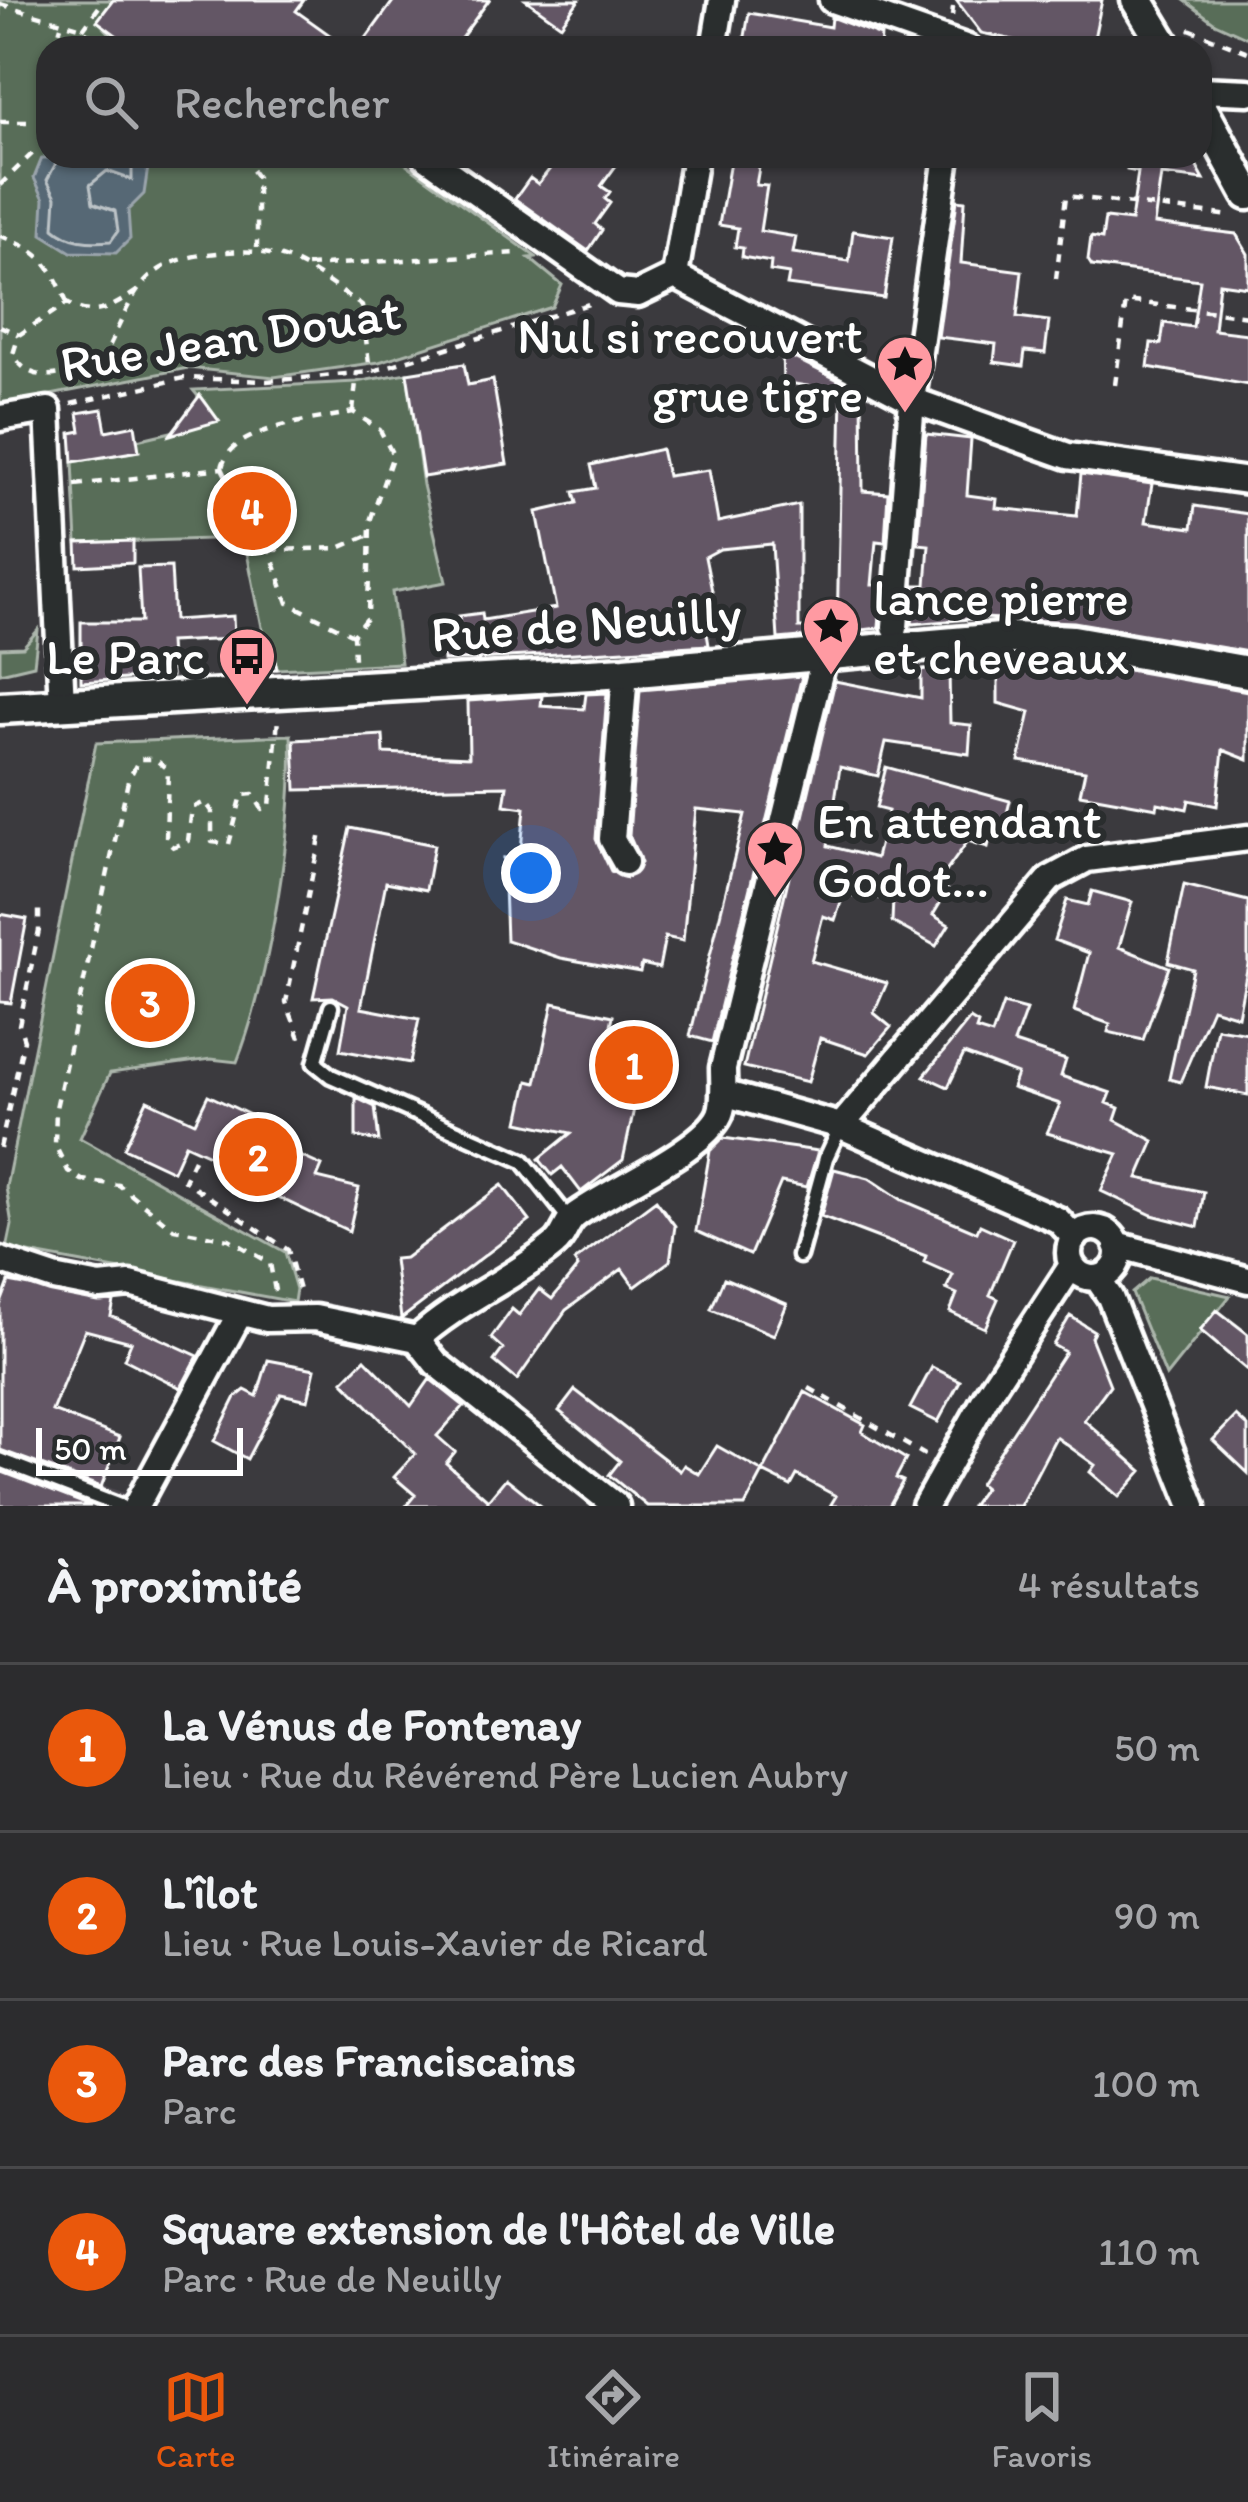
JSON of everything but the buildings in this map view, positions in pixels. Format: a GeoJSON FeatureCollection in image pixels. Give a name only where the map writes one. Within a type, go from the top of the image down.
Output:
{"type":"FeatureCollection","features":[{"type":"Feature","properties":{"kind":"street"},"geometry":{"type":"LineString","coordinates":[[716,36],[722,0]]}},
{"type":"Feature","properties":{"kind":"street"},"geometry":{"type":"LineString","coordinates":[[832,0],[932,36]]}},
{"type":"Feature","properties":{"kind":"street"},"geometry":{"type":"LineString","coordinates":[[1142,7],[1159,36]]}},
{"type":"Feature","properties":{"kind":"street"},"geometry":{"type":"LineString","coordinates":[[1212,90],[1248,92]]}},
{"type":"Feature","properties":{"kind":"street"},"geometry":{"type":"LineString","coordinates":[[1212,128],[1248,194]]}},
{"type":"Feature","properties":{"kind":"street"},"geometry":{"type":"LineString","coordinates":[[441,168],[618,292],[638,294],[675,276]]}},
{"type":"Feature","properties":{"kind":"street"},"geometry":{"type":"LineString","coordinates":[[675,276],[693,168]]}},
{"type":"Feature","properties":{"kind":"street"},"geometry":{"type":"LineString","coordinates":[[895,627],[912,400],[945,168]]}},
{"type":"Feature","properties":{"kind":"street"},"geometry":{"type":"LineString","coordinates":[[675,276],[912,400],[1068,456],[1248,481]]}},
{"type":"Feature","properties":{"kind":"street"},"geometry":{"type":"LineString","coordinates":[[48,410],[62,705]]}},
{"type":"Feature","properties":{"kind":"street","name":"Rue Jean Douat"},"geometry":{"type":"LineString","coordinates":[[0,418],[48,410]]}},
{"type":"Feature","properties":{"kind":"street","name":"Rue de Neuilly"},"geometry":{"type":"LineString","coordinates":[[0,708],[625,672],[1046,638],[1248,672]]}},
{"type":"Feature","properties":{"kind":"street"},"geometry":{"type":"LineString","coordinates":[[417,1339],[450,1310],[476,1302],[560,1240],[569,1219],[616,1188],[640,1179],[710,1127],[721,1113],[723,1068],[825,653]]}},
{"type":"Feature","properties":{"kind":"street"},"geometry":{"type":"LineString","coordinates":[[625,672],[612,839],[625,862]]}},
{"type":"Feature","properties":{"kind":"street"},"geometry":{"type":"LineString","coordinates":[[841,1126],[1050,879],[1087,860],[1248,838]]}},
{"type":"Feature","properties":{"kind":"street"},"geometry":{"type":"LineString","coordinates":[[723,1093],[841,1126],[1058,1220],[1075,1238]]}},
{"type":"Feature","properties":{"kind":"street"},"geometry":{"type":"LineString","coordinates":[[1117,1245],[1115,1266],[1097,1278],[1082,1276],[1072,1265],[1069,1251],[1075,1238],[1087,1229],[1102,1230],[1117,1245],[1248,1280]]}},
{"type":"Feature","properties":{"kind":"street"},"geometry":{"type":"LineString","coordinates":[[0,1260],[54,1278],[100,1287],[130,1284],[267,1319],[297,1317],[417,1339],[436,1363],[616,1506]]}},
{"type":"Feature","properties":{"kind":"street"},"geometry":{"type":"LineString","coordinates":[[925,1506],[1072,1265]]}},
{"type":"Feature","properties":{"kind":"street"},"geometry":{"type":"LineString","coordinates":[[1097,1278],[1110,1298],[1193,1506]]}},
{"type":"Feature","properties":{"kind":"street"},"geometry":{"type":"LineString","coordinates":[[136,1506],[240,1313]]}},
{"type":"Feature","properties":{"kind":"lane"},"geometry":{"type":"LineString","coordinates":[[332,1007],[315,1063],[331,1076],[523,1161],[569,1219]]}},
{"type":"Feature","properties":{"kind":"lane"},"geometry":{"type":"LineString","coordinates":[[799,1256],[826,1158],[841,1126]]}},
{"type":"Feature","properties":{"kind":"lane"},"geometry":{"type":"LineString","coordinates":[[0,1460],[120,1506]]}},
{"type":"Feature","properties":{"kind":"path"},"geometry":{"type":"LineString","coordinates":[[83,29],[104,0]]}},
{"type":"Feature","properties":{"kind":"path"},"geometry":{"type":"LineString","coordinates":[[0,4],[92,36]]}},
{"type":"Feature","properties":{"kind":"path"},"geometry":{"type":"LineString","coordinates":[[1142,7],[1168,8],[1189,28],[1209,36]]}},
{"type":"Feature","properties":{"kind":"path"},"geometry":{"type":"LineString","coordinates":[[58,36],[62,26]]}},
{"type":"Feature","properties":{"kind":"path"},"geometry":{"type":"LineString","coordinates":[[1212,37],[1248,52]]}},
{"type":"Feature","properties":{"kind":"path"},"geometry":{"type":"LineString","coordinates":[[0,122],[27,122]]}},
{"type":"Feature","properties":{"kind":"path"},"geometry":{"type":"LineString","coordinates":[[0,184],[33,153]]}},
{"type":"Feature","properties":{"kind":"path"},"geometry":{"type":"LineString","coordinates":[[251,168],[257,177],[257,248]]}},
{"type":"Feature","properties":{"kind":"path"},"geometry":{"type":"LineString","coordinates":[[1056,279],[1066,196],[1228,218],[1248,211]]}},
{"type":"Feature","properties":{"kind":"path"},"geometry":{"type":"LineString","coordinates":[[0,236],[33,248],[50,263],[68,303],[80,311],[103,312],[136,292],[160,266],[182,258],[257,248],[303,266],[362,306],[370,372]]}},
{"type":"Feature","properties":{"kind":"path"},"geometry":{"type":"LineString","coordinates":[[303,266],[531,253],[540,240]]}},
{"type":"Feature","properties":{"kind":"path"},"geometry":{"type":"LineString","coordinates":[[68,303],[19,335],[14,354],[32,376],[62,375],[102,360],[136,292]]}},
{"type":"Feature","properties":{"kind":"path","name":"Rue Jean Douat"},"geometry":{"type":"LineString","coordinates":[[48,410],[184,378],[267,381],[370,372],[618,292]]}},
{"type":"Feature","properties":{"kind":"path"},"geometry":{"type":"LineString","coordinates":[[1115,385],[1126,301],[1248,316]]}},
{"type":"Feature","properties":{"kind":"path"},"geometry":{"type":"LineString","coordinates":[[0,326],[19,335]]}},
{"type":"Feature","properties":{"kind":"path"},"geometry":{"type":"LineString","coordinates":[[353,412],[356,373]]}},
{"type":"Feature","properties":{"kind":"path"},"geometry":{"type":"LineString","coordinates":[[353,635],[288,604],[270,550],[253,532],[222,468],[224,457],[240,441],[353,412],[380,430],[393,455],[370,521],[368,616],[353,635],[354,665],[368,676],[368,686]]}},
{"type":"Feature","properties":{"kind":"path"},"geometry":{"type":"LineString","coordinates":[[52,486],[222,468]]}},
{"type":"Feature","properties":{"kind":"path"},"geometry":{"type":"LineString","coordinates":[[270,550],[339,548],[371,535]]}},
{"type":"Feature","properties":{"kind":"path"},"geometry":{"type":"LineString","coordinates":[[267,1319],[274,1298],[270,1263],[229,1239],[174,1229],[119,1185],[82,1180],[68,1171],[55,1145],[56,1108],[134,770],[139,760],[155,759],[168,770],[162,831],[173,847],[188,841],[192,808],[205,802],[212,811],[212,842],[229,844],[242,795],[253,794],[262,809],[270,806],[277,692]]}},
{"type":"Feature","properties":{"kind":"path"},"geometry":{"type":"LineString","coordinates":[[315,1063],[286,1002],[321,833]]}},
{"type":"Feature","properties":{"kind":"path"},"geometry":{"type":"LineString","coordinates":[[0,1148],[24,1040],[19,1025],[39,930],[39,904]]}},
{"type":"Feature","properties":{"kind":"path"},"geometry":{"type":"LineString","coordinates":[[194,1159],[184,1180],[288,1250],[301,1302],[297,1317]]}},
{"type":"Feature","properties":{"kind":"path"},"geometry":{"type":"LineString","coordinates":[[809,1388],[945,1467]]}},
{"type":"Feature","properties":{"kind":"shaded area"},"geometry":{"type":"Polygon","coordinates":[[[0,1445],[126,1494],[120,1506],[0,1506],[0,1445]]]}},
{"type":"Feature","properties":{"kind":"green space"},"geometry":{"type":"Polygon","coordinates":[[[0,0],[113,0],[98,21],[112,36],[36,36],[36,168],[412,168],[536,257],[529,258],[562,285],[552,307],[379,362],[274,377],[188,368],[0,405],[0,0]]]}},
{"type":"Feature","properties":{"kind":"green space"},"geometry":{"type":"Polygon","coordinates":[[[1184,0],[1248,0],[1248,38],[1215,23],[1184,0]]]}},
{"type":"Feature","properties":{"kind":"green space"},"geometry":{"type":"Polygon","coordinates":[[[407,373],[423,485],[446,582],[392,592],[401,663],[277,669],[271,643],[265,642],[244,538],[77,543],[73,462],[138,451],[137,440],[218,421],[193,390],[356,382],[407,373]]]}},
{"type":"Feature","properties":{"kind":"green space"},"geometry":{"type":"Polygon","coordinates":[[[38,630],[34,665],[0,673],[0,648],[23,647],[38,630]]]}},
{"type":"Feature","properties":{"kind":"green space"},"geometry":{"type":"Polygon","coordinates":[[[291,735],[289,811],[278,901],[260,989],[237,1062],[211,1059],[110,1073],[80,1138],[285,1252],[296,1289],[294,1302],[7,1249],[12,1225],[6,1187],[96,743],[291,735]]]}},
{"type":"Feature","properties":{"kind":"green space"},"geometry":{"type":"Polygon","coordinates":[[[1150,1278],[1230,1296],[1166,1376],[1132,1293],[1150,1278]]]}},
{"type":"Feature","properties":{"kind":"water"},"geometry":{"type":"Polygon","coordinates":[[[38,168],[148,168],[144,194],[128,210],[130,239],[116,253],[71,252],[42,234],[44,199],[34,178],[38,168]]]}},
{"type":"Feature","properties":{"kind":"place","name":"Nul si recouvert grue tigre"},"geometry":{"type":"Point","coordinates":[905,415]}},
{"type":"Feature","properties":{"kind":"place","name":"Square extension de l'Hôtel de Ville"},"geometry":{"type":"Point","coordinates":[252,511]}},
{"type":"Feature","properties":{"kind":"place","name":"lance pierre et cheveaux"},"geometry":{"type":"Point","coordinates":[831,677]}},
{"type":"Feature","properties":{"kind":"place","name":"Le Parc"},"geometry":{"type":"Point","coordinates":[247,707]}},
{"type":"Feature","properties":{"kind":"place","name":"En attendant Godot..."},"geometry":{"type":"Point","coordinates":[775,900]}},
{"type":"Feature","properties":{"kind":"place","name":"Parc des Franciscains"},"geometry":{"type":"Point","coordinates":[150,1003]}},
{"type":"Feature","properties":{"kind":"place","name":"La Vénus de Fontenay"},"geometry":{"type":"Point","coordinates":[634,1065]}},
{"type":"Feature","properties":{"kind":"place","name":"L'îlot"},"geometry":{"type":"Point","coordinates":[258,1157]}}]}
